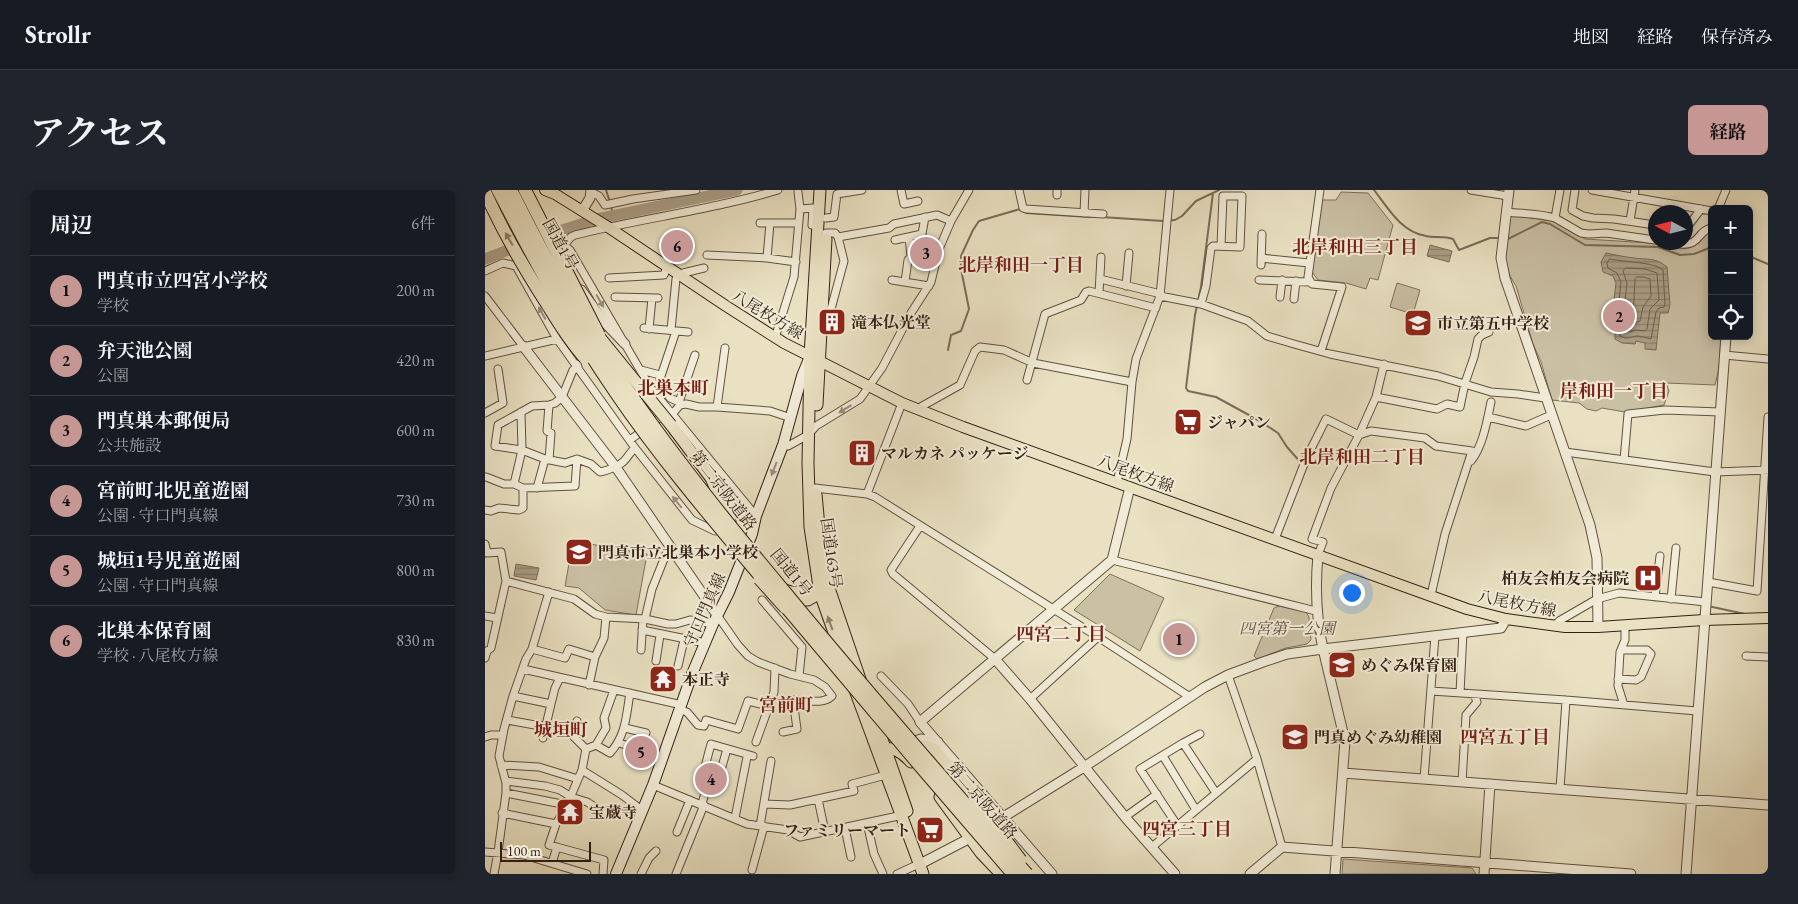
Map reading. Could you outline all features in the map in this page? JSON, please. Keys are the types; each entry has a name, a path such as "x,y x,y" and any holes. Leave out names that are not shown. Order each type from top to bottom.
{"highway":[{"name":"国道1号","path":"497,190 550,293 585,351 632,418 722,534 924,774 1012,874"},
{"name":"第二京阪道路","path":"497,190 571,324 613,390 645,435 724,533 1012,874"},
{"name":"国道1号","path":"512,190 580,312 617,371 656,427 735,529 879,701 1030,874"},
{"name":"第二京阪道路","path":"512,190 538,243 580,318 640,407 739,537 884,709 1030,874"},
{"path":"525,190 599,335 640,407"},
{"name":"国道163号","path":"820,190 824,226 821,314 815,358 805,383 812,430 807,463 810,527 825,592 922,866 929,874"},
{"name":"国道163号","path":"825,592 815,488 812,430 815,358 813,301 828,190"},
{"path":"485,192 497,220 574,346 613,390"},
{"path":"580,312 711,478 743,556"},
{"path":"632,418 636,430 715,530 779,589 791,592 825,592"},
{"path":"881,749 902,745 927,746 935,750 974,797 1030,874"},
{"path":"881,749 894,749 905,755 970,838 1001,874"},
{"name":"国道163号","path":"881,749 886,775 904,814"}],"main road":[{"name":"八尾枚方線","path":"545,190 608,226 775,338 902,403 1467,609 1506,619 1555,626 1598,627 1768,618"},
{"name":"守口門真線","path":"617,874 653,785 692,674 715,619 729,592 752,534 756,516 805,383"}],"street":[{"path":"583,212 590,198 591,191 599,196 605,205 673,192 696,190"},
{"path":"485,271 503,263 517,266 561,249 575,235 608,226 699,210 778,190"},
{"path":"824,226 834,216 837,194 862,190"},
{"path":"901,190 904,204 918,202"},
{"path":"783,445 787,446 860,399 883,368 911,313 929,286 939,249 951,221 969,190"},
{"path":"1019,190 1023,208 1026,209 1103,214"},
{"path":"1084,213 1085,190"},
{"path":"1117,482 1127,439 1136,359 1160,295 1170,190"},
{"path":"1310,282 1307,277 1320,190"},
{"path":"1471,190 1509,193 1501,258 1505,278 1590,525 1597,558 1598,627"},
{"path":"1555,218 1561,190"},
{"path":"1575,190 1573,212 1593,218 1648,224"},
{"path":"1592,190 1634,194 1708,210"},
{"path":"1720,205 1726,190"},
{"path":"775,338 794,277 800,209 798,192"},
{"path":"1630,221 1634,194"},
{"path":"1201,304 1206,286 1211,248 1213,246 1240,247 1242,196 1223,196 1221,246"},
{"path":"800,209 813,208 812,224 824,226 835,233 844,261 831,308 826,314 821,314"},
{"path":"1693,220 1701,209"},
{"path":"1507,212 1521,214 1540,213 1555,218 1581,233 1606,233 1648,239"},
{"path":"838,238 889,228 894,224 937,215 951,221"},
{"path":"895,240 922,234 925,217"},
{"path":"760,223 799,224"},
{"path":"767,258 770,223"},
{"path":"1693,242 1704,230 1708,229"},
{"path":"1262,234 1261,261 1309,263"},
{"path":"905,282 908,260 911,257 909,237"},
{"path":"565,246 570,250 650,387 756,516"},
{"path":"1127,286 1129,253"},
{"path":"707,255 767,258 795,262"},
{"path":"1099,293 1101,257"},
{"path":"517,266 557,339 635,448 693,520 715,530"},
{"path":"609,278 664,275 667,267"},
{"path":"704,268 679,274 676,280 673,331 660,375 660,382 670,398 680,404 699,407 770,411 791,418"},
{"path":"892,280 929,286"},
{"path":"1100,280 1201,304 1248,321 1267,336 1321,351 1438,376 1491,392 1545,398"},
{"path":"1259,280 1310,282 1312,284 1342,287 1321,351"},
{"path":"1280,297 1282,280"},
{"path":"1294,299 1296,281"},
{"path":"577,284 604,322 625,344"},
{"path":"1027,380 1045,314 1081,300 1086,292 1089,291 1156,308"},
{"path":"550,293 554,318 575,356 578,367"},
{"path":"485,296 615,466 673,549 715,619 748,656 758,662 814,680 825,687 832,696 828,700 823,701 793,700 797,729 783,732"},
{"path":"615,297 655,298 647,328 688,332"},
{"path":"1376,397 1437,409 1447,404 1460,407 1478,339 1489,332"},
{"path":"485,356 557,339"},
{"path":"1686,874 1726,340"},
{"path":"917,409 960,385 975,351 980,347 1005,350 1033,363 1132,382"},
{"path":"717,407 725,348"},
{"path":"1724,354 1768,359"},
{"path":"630,440 665,413 674,412 680,404 695,355"},
{"path":"1335,874 1345,741 1316,611 1315,587 1318,555 1323,542 1312,539 1331,488 1359,435 1376,397 1384,364"},
{"path":"578,367 573,370 562,397 555,403 549,406 532,406 498,424 495,446 522,450 565,464 577,459 591,464 600,472 605,472 623,462 635,448"},
{"path":"485,413 503,403 498,369"},
{"path":"641,370 660,375"},
{"path":"1467,465 1475,456 1491,402"},
{"path":"867,494 902,403"},
{"path":"537,488 547,459 551,433 547,431 549,406"},
{"path":"1624,460 1628,414 1665,410 1720,412"},
{"path":"514,484 522,450 521,412"},
{"path":"1488,417 1526,426 1551,415"},
{"path":"1708,582 1757,590 1764,516 1768,417"},
{"path":"1275,539 1305,459 1326,419 1359,435 1371,431 1425,438 1436,446 1472,451 1445,534 1431,595"},
{"path":"1565,452 1715,472 1766,470"},
{"path":"486,477 504,484 514,484 523,488 575,486 577,459"},
{"path":"920,722 1112,560 1130,487"},
{"path":"485,510 491,511 499,508 519,510 523,508 523,488"},
{"path":"815,488 867,494 1098,637 1190,697"},
{"path":"920,526 891,570 893,574 995,659 1030,699 1125,817 1175,874"},
{"path":"485,544 487,553 501,552 506,581 497,618 489,636 491,648 487,651 485,658"},
{"path":"1671,599 1676,548"},
{"path":"641,650 642,630 652,589 666,554 673,549"},
{"path":"1655,597 1660,556"},
{"path":"1112,560 1316,611"},
{"path":"506,581 574,599 595,614 606,617 644,619 668,624 689,620 715,619"},
{"path":"494,874 505,793 505,781 499,756 503,735 513,696 532,649 549,592"},
{"path":"1555,626 1559,621 1597,599 1619,594 1706,602"},
{"path":"762,600 802,647 799,676"},
{"path":"485,616 497,618"},
{"path":"589,685 595,657 604,638 606,617"},
{"path":"897,874 922,866 970,838 1084,768 1190,697 1228,675 1287,654 1501,628 1506,619"},
{"path":"1753,619 1768,625"},
{"path":"1624,705 1618,686 1618,679 1621,650 1625,640 1625,625"},
{"path":"642,630 706,643"},
{"path":"1460,693 1463,632"},
{"path":"656,661 660,635"},
{"path":"1424,779 1435,636"},
{"path":"1030,699 1098,637"},
{"path":"679,666 684,640"},
{"path":"532,649 565,658 569,649 595,657"},
{"path":"1618,679 1637,680 1641,677 1651,654 1647,650 1621,650"},
{"path":"1746,656 1768,657"},
{"path":"756,742 774,692 775,668"},
{"path":"523,669 630,693 681,707 699,726 704,726 706,720 738,729 748,700 769,706"},
{"path":"1228,675 1257,759 1282,847"},
{"path":"881,676 908,704 920,722 1052,874"},
{"path":"543,738 555,688 560,678"},
{"path":"603,874 604,860 549,845 556,824 571,797 582,770 586,750 596,744 605,728 604,718 614,690"},
{"path":"1431,691 1697,711"},
{"path":"596,744 610,753 619,743 625,728 630,693"},
{"path":"1462,782 1467,715 1477,702 1474,694"},
{"path":"513,696 551,704"},
{"path":"1560,790 1566,700"},
{"path":"507,720 546,727"},
{"path":"577,721 571,734 586,750"},
{"path":"625,728 647,733"},
{"path":"1177,825 1141,769 1200,734"},
{"path":"485,737 503,735"},
{"path":"902,745 921,739 938,742"},
{"path":"619,743 636,748"},
{"path":"1183,743 1216,793"},
{"path":"677,874 703,804 707,785 702,778 711,744 750,757 735,818"},
{"path":"707,785 717,784 727,748"},
{"path":"1163,756 1196,810"},
{"path":"1152,847 1257,759"},
{"path":"752,870 762,826 771,761"},
{"path":"501,765 539,767 578,780"},
{"path":"582,770 643,810"},
{"path":"1343,773 1768,805"},
{"path":"764,804 790,805 854,791 852,784 886,775"},
{"path":"505,781 545,786 560,790 571,797 587,802 606,814"},
{"path":"1484,874 1490,784"},
{"path":"653,785 703,804 747,824 788,830 800,837 904,814"},
{"path":"505,793 567,805"},
{"path":"1125,817 1157,794"},
{"path":"818,799 825,832"},
{"path":"677,832 690,800"},
{"path":"503,813 556,824"},
{"path":"867,823 873,854 883,874"},
{"path":"845,828 851,857"},
{"path":"552,863 557,847"},
{"path":"1250,874 1282,847 1631,874"},
{"path":"641,874 649,858 656,851"},
{"path":"485,852 524,855 587,874"}],"green space":[{"path":"1341,192 1368,193 1393,225 1378,280 1370,278 1366,289 1346,283 1318,280 1312,272 1322,200 1336,200"},
{"path":"1510,215 1553,221 1585,239 1648,243 1648,250 1693,250 1693,245 1699,243 1708,234 1708,340 1721,340 1719,368 1715,385 1666,383 1669,391 1664,405 1625,412 1602,408 1596,411 1587,409 1579,403 1552,400 1516,286 1510,276 1505,258"},
{"path":"1397,283 1420,290 1413,314 1390,307"},
{"path":"573,541 647,554 636,615 605,610 579,588 565,586"},
{"path":"1110,574 1164,598 1140,651 1074,610"},
{"name":"四宮第一公園","path":"1279,606 1306,612 1309,617 1311,640 1307,644 1286,648 1257,659 1254,656 1274,608"},
{"path":"1343,859 1472,868 1476,874 1342,874"}],"water":[{"path":"1430,245 1452,251 1449,262 1427,256"},
{"path":"1606,253 1655,260 1667,267 1670,305 1668,313 1660,313 1656,350 1645,349 1645,343 1636,341 1635,344 1622,343 1615,339 1614,300 1616,283 1613,276 1603,272 1601,262"},
{"path":"516,564 539,568 536,580 514,576"}],"waterway":[{"path":"606,190 610,202"},
{"path":"540,237 597,219 737,190"},
{"path":"1101,217 1175,220 1182,216 1196,201 1219,190"},
{"path":"1374,190 1396,218 1409,230 1417,234 1453,239 1459,250 1490,238 1498,238"},
{"path":"1213,193 1186,388 1188,391 1216,397 1278,433 1302,464"},
{"path":"611,206 613,215"},
{"path":"948,350 951,335 961,331 969,309 961,269 961,256 973,230 979,221 1020,209"},
{"path":"1024,211 1026,213 1091,217"},
{"path":"1508,239 1542,222 1550,224 1585,245 1658,247 1680,255 1694,254 1708,249"},
{"path":"485,259 521,245"},
{"path":"1753,258 1768,264"},
{"path":"1708,606 1745,614"}],"place":[{"name":"北巣本保育園","path":"677,246"},
{"name":"門真巣本郵便局","path":"926,253"},
{"name":"弁天池公園","path":"1619,316"},
{"name":"滝本仏光堂","path":"832,322"},
{"name":"市立第五中学校","path":"1418,323"},
{"name":"ジャパン","path":"1188,422"},
{"name":"マルカネ パッケージ","path":"862,453"},
{"name":"門真市立北巣本小学校","path":"579,552"},
{"name":"柏友会柏友会病院","path":"1648,578"},
{"name":"門真市立四宮小学校","path":"1179,639"},
{"name":"めぐみ保育園","path":"1342,665"},
{"name":"本正寺","path":"663,679"},
{"name":"門真めぐみ幼稚園","path":"1295,737"},
{"name":"城垣1号児童遊園","path":"641,752"},
{"name":"宮前町北児童遊園","path":"711,779"},
{"name":"宝蔵寺","path":"570,812"},
{"name":"ファミリーマート","path":"930,830"}],"district":[{"name":"北岸和田三丁目","path":"1355,247"},
{"name":"北岸和田一丁目","path":"1021,265"},
{"name":"北巣本町","path":"673,388"},
{"name":"岸和田一丁目","path":"1614,391"},
{"name":"北岸和田二丁目","path":"1362,457"},
{"name":"四宮二丁目","path":"1061,634"},
{"name":"宮前町","path":"786,705"},
{"name":"城垣町","path":"561,730"},
{"name":"四宮五丁目","path":"1505,737"},
{"name":"四宮三丁目","path":"1187,829"}]}
